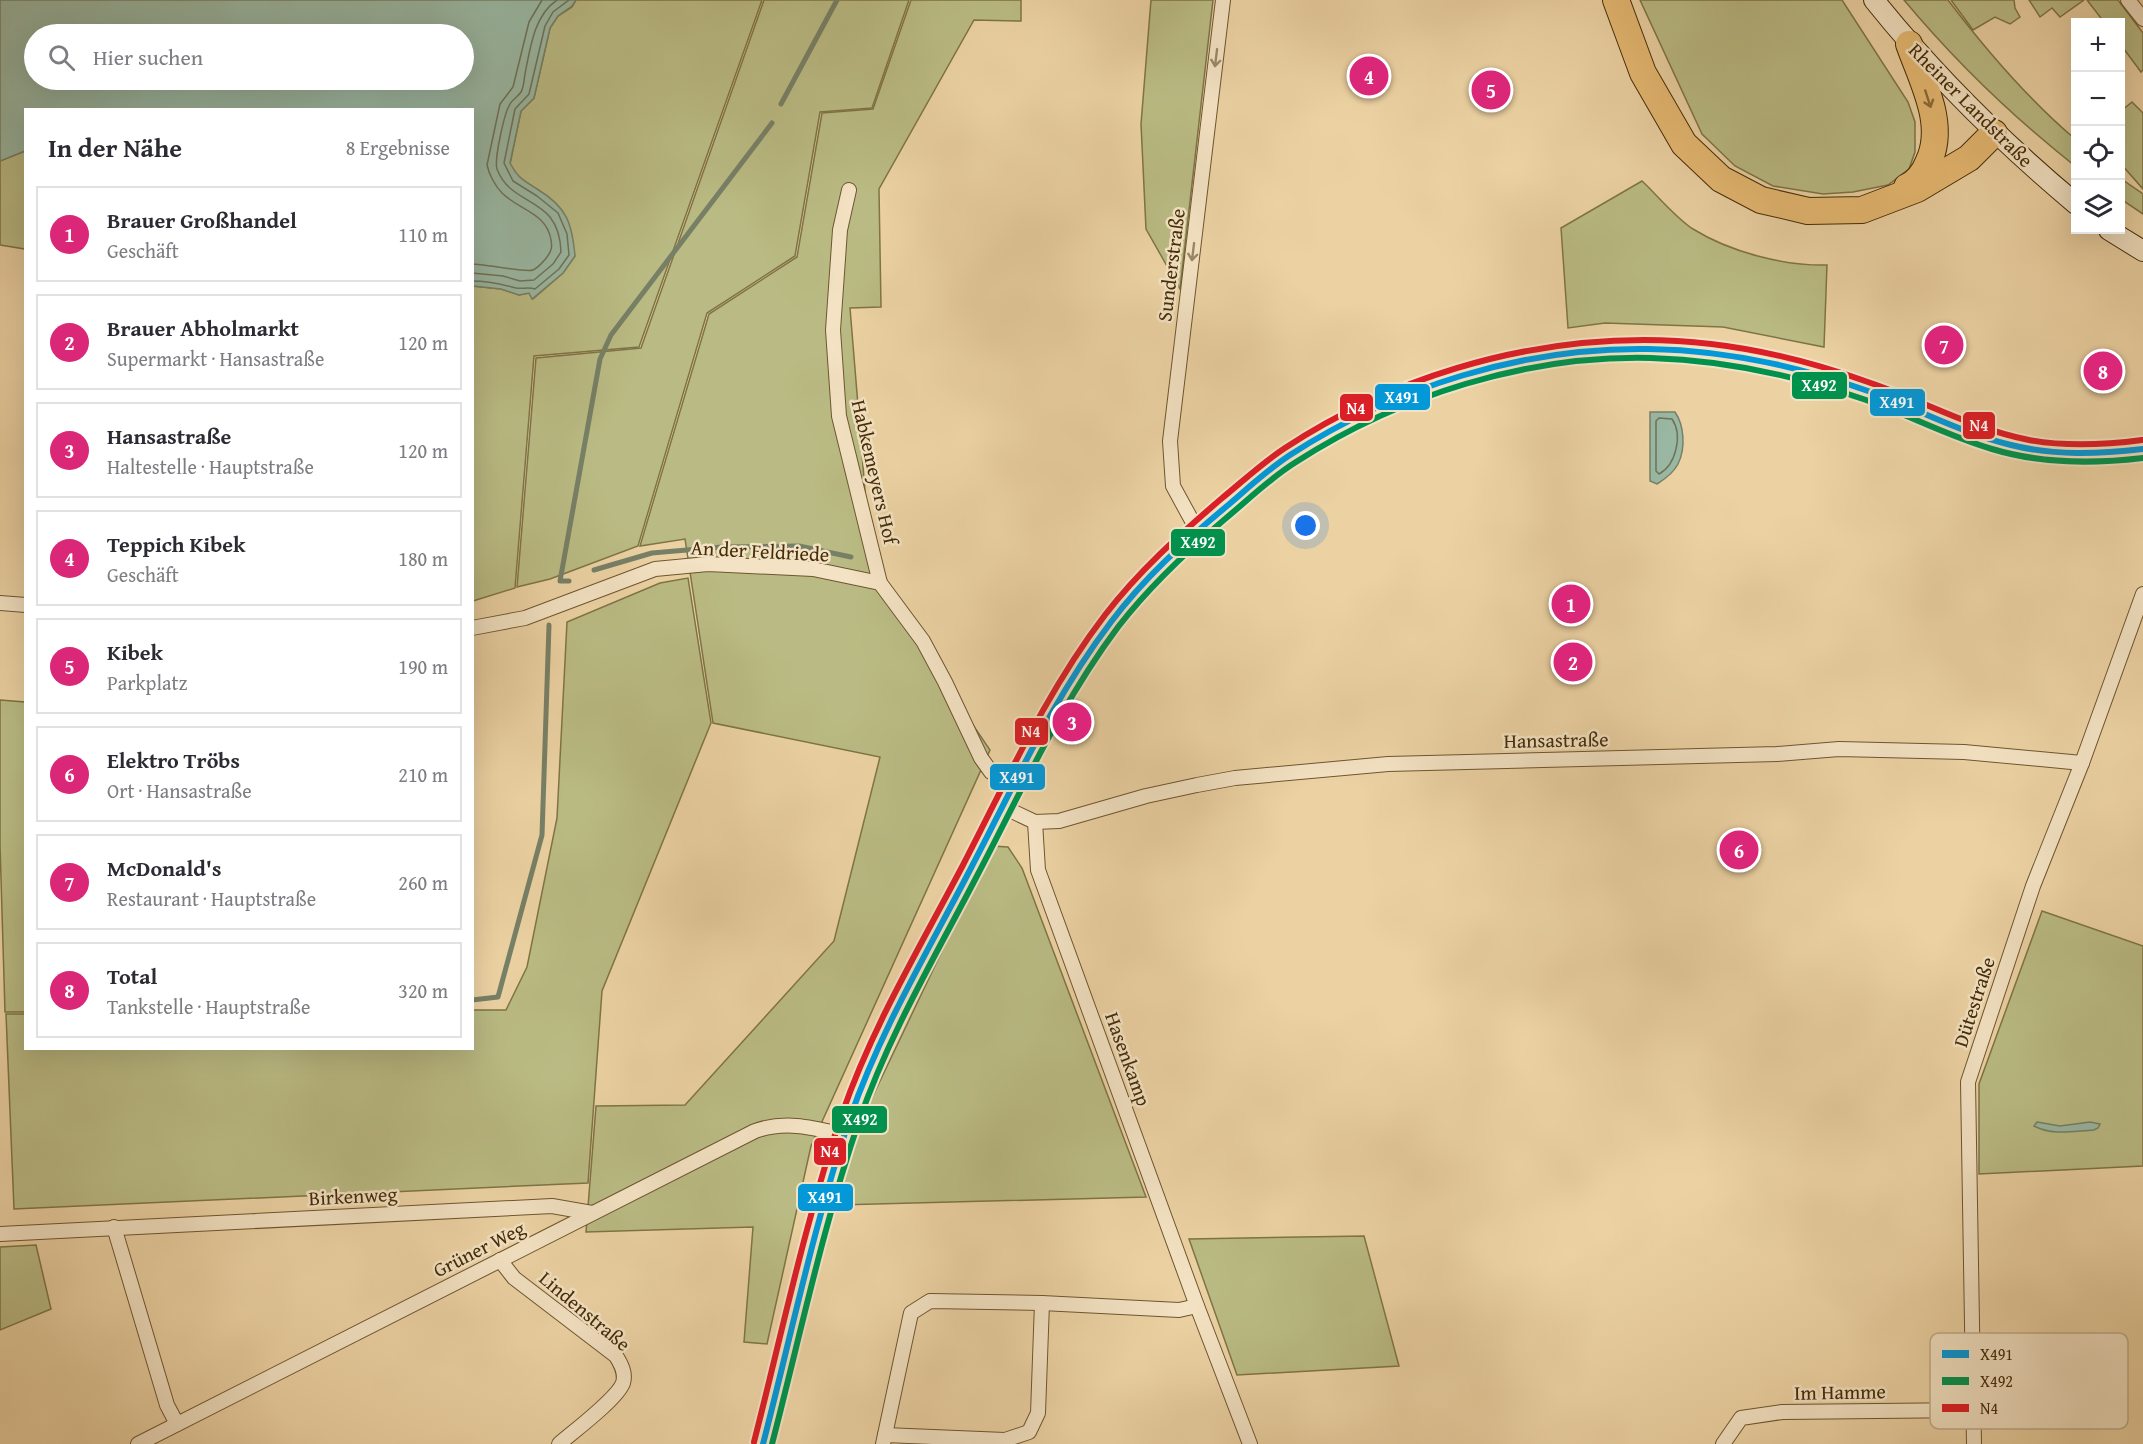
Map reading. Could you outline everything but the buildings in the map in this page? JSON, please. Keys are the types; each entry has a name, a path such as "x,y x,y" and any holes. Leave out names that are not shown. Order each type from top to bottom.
{"highway":[{"path":"1616,0 1643,73 1684,144 1721,179 1761,200 1808,211 1862,210 1917,189 1969,159 1994,133"},
{"path":"1862,210 1913,184 1924,172 1934,151 1937,129 1909,44"}],"street":[{"name":"Sunderstraße","path":"1197,530 1173,486 1170,441 1223,0"},
{"name":"Rheiner Landstraße","path":"1874,0 1909,44 1994,133 2071,200"},
{"path":"2128,0 2143,19"},
{"name":"Habkemeyers Hof","path":"849,190 840,230 833,330 839,416 880,583"},
{"path":"2115,234 2143,251"},
{"path":"763,1444 817,1232 858,1096 892,1021 1050,715 1112,621 1153,571 1197,530 1286,458 1325,434 1373,410 1450,380 1494,367 1596,350 1649,349 1726,356 1776,364 1820,375 1869,391 1974,433 2011,445 2076,455 2143,449"},
{"name":"An der Feldriede","path":"474,628 525,618 656,569 708,564 813,569 880,583"},
{"path":"880,583 923,641 981,758 991,772 1014,785"},
{"name":"Dütestraße","path":"1971,1333 1968,1082 2033,886 2082,763 2143,594"},
{"path":"0,603 24,605"},
{"name":"Hansastraße","path":"1035,822 1059,821 1146,796 1235,778 1388,764 1777,754 1839,749 1964,752 2082,763"},
{"path":"1003,807 1035,822"},
{"name":"Hasenkamp","path":"1035,822 1038,870 1197,1306 1250,1444"},
{"name":"Grüner Weg","path":"138,1444 755,1131 770,1126 810,1126 845,1135"},
{"name":"Birkenweg","path":"0,1234 552,1206 592,1213"},
{"path":"114,1227 167,1405 177,1424"},
{"name":"Lindenstraße","path":"500,1260 514,1278 616,1356 623,1367 624,1382 616,1395 559,1444"},
{"path":"1041,1303 1038,1413 1029,1432 1005,1440 884,1439 911,1313 930,1301 1041,1303 1179,1310 1197,1306"},
{"name":"Im Hamme","path":"1723,1444 1741,1418 1782,1412 1930,1410"},
{"name":"Dütestraße","path":"1973,1429 1974,1444"}],"green space":[{"path":"576,0 762,0 639,347 534,356 515,588 474,601 474,286 501,289 519,295 529,293 533,299 563,273 575,256 540,191 518,177 510,164 521,111 534,98 550,28 558,16 572,7"},
{"path":"764,0 909,0 872,108 820,112 795,256 707,313 638,546 550,579 517,587 536,358 641,348"},
{"path":"911,0 1021,0 1021,21 974,20 879,189 881,307 850,308 872,576 990,750 811,1146 767,1344 744,1342 753,1227 586,1232 596,1106 685,1105 834,941 880,757 713,723 685,539 640,546 709,314 797,257 822,113 873,109"},
{"path":"1151,0 1213,0 1180,289 1146,229 1141,124"},
{"path":"1640,0 1842,0 1908,102 1915,122 1915,152 1909,169 1888,185 1853,192 1823,194 1773,186 1735,166 1702,134"},
{"path":"1904,0 1948,0 2008,73 2071,135 2071,163 1985,88"},
{"path":"1951,0 2014,0 2020,17 2010,24 1995,17 1973,30"},
{"path":"2029,0 2084,0 2060,17 2052,8 2040,17"},
{"path":"2087,0 2118,0 2143,33 2143,70 2141,72 2125,50 2125,18 2101,18"},
{"path":"2132,102 2143,113 2143,189 2125,169 2125,108"},
{"path":"24,152 24,249 0,245 0,161"},
{"path":"1642,181 1687,225 1708,237 1740,251 1775,260 1827,265 1824,347 1723,327 1605,323 1568,328 1561,228"},
{"path":"2125,181 2143,194 2143,214 2125,202"},
{"path":"688,578 711,723 602,991 588,1183 14,1209 6,1014 24,1014 24,1050 474,1050 474,1010 506,1010 527,967 557,818 567,622 660,583"},
{"path":"0,700 24,702 24,1012 5,1012 0,845"},
{"path":"992,846 1008,847 1022,868 1146,1197 838,1205 849,1146"},
{"path":"2042,911 2143,946 2143,1166 1979,1174 1979,1084"},
{"path":"1364,1236 1399,1366 1237,1375 1189,1239"},
{"path":"36,1245 51,1309 0,1330 0,1247"}],"water":[{"path":"0,0 576,0 572,6 558,16 550,28 534,98 521,111 510,163 521,178 555,202 561,209 570,225 574,244 575,256 563,273 532,299 529,293 519,295 501,289 474,286 474,108 24,108 24,151 0,161"},
{"path":"1650,412 1675,412 1683,437 1681,458 1678,464 1657,484 1650,481"},
{"path":"2037,1122 2060,1126 2090,1122 2100,1124 2094,1130 2056,1132 2034,1126"}],"waterway":[{"path":"781,104 837,0"},
{"path":"569,581 560,581 600,359 611,335 772,123"},
{"path":"594,570 652,553 722,547 799,546 851,557"},
{"path":"474,1000 498,997 542,835 549,625"}],"transit line":[{"name":"N4","path":"754,1442 817,1195 854,1082 882,1019 1028,737 1084,644 1131,584 1190,526 1285,448 1368,402 1457,368 1550,347 1644,340 1728,346 1811,364 1885,388 1987,429 2029,440 2057,444 2142,440"},
{"name":"X491","path":"763,1444 825,1198 862,1086 890,1023 1035,743 1090,651 1137,590 1196,533 1257,480 1290,455 1373,409 1416,391 1462,376 1554,355 1601,350 1648,349 1732,356 1814,374 1868,391 1974,434 2028,449 2077,453 2143,449"},
{"name":"X492","path":"772,1444 834,1201 871,1089 914,995 1043,748 1097,656 1142,598 1196,544 1286,468 1336,438 1378,417 1466,384 1512,372 1558,364 1604,359 1651,358 1731,365 1809,382 1893,410 1959,438 2030,458 2067,461 2143,458"}],"place":[{"name":"Teppich Kibek","path":"1369,76"},
{"name":"Kibek","path":"1491,90"},
{"name":"McDonald's","path":"1944,345"},
{"name":"Total","path":"2103,371"},
{"name":"Brauer Großhandel","path":"1571,604"},
{"name":"Brauer Abholmarkt","path":"1573,662"},
{"name":"Hansastraße","path":"1072,722"},
{"name":"Elektro Tröbs","path":"1739,850"}]}
